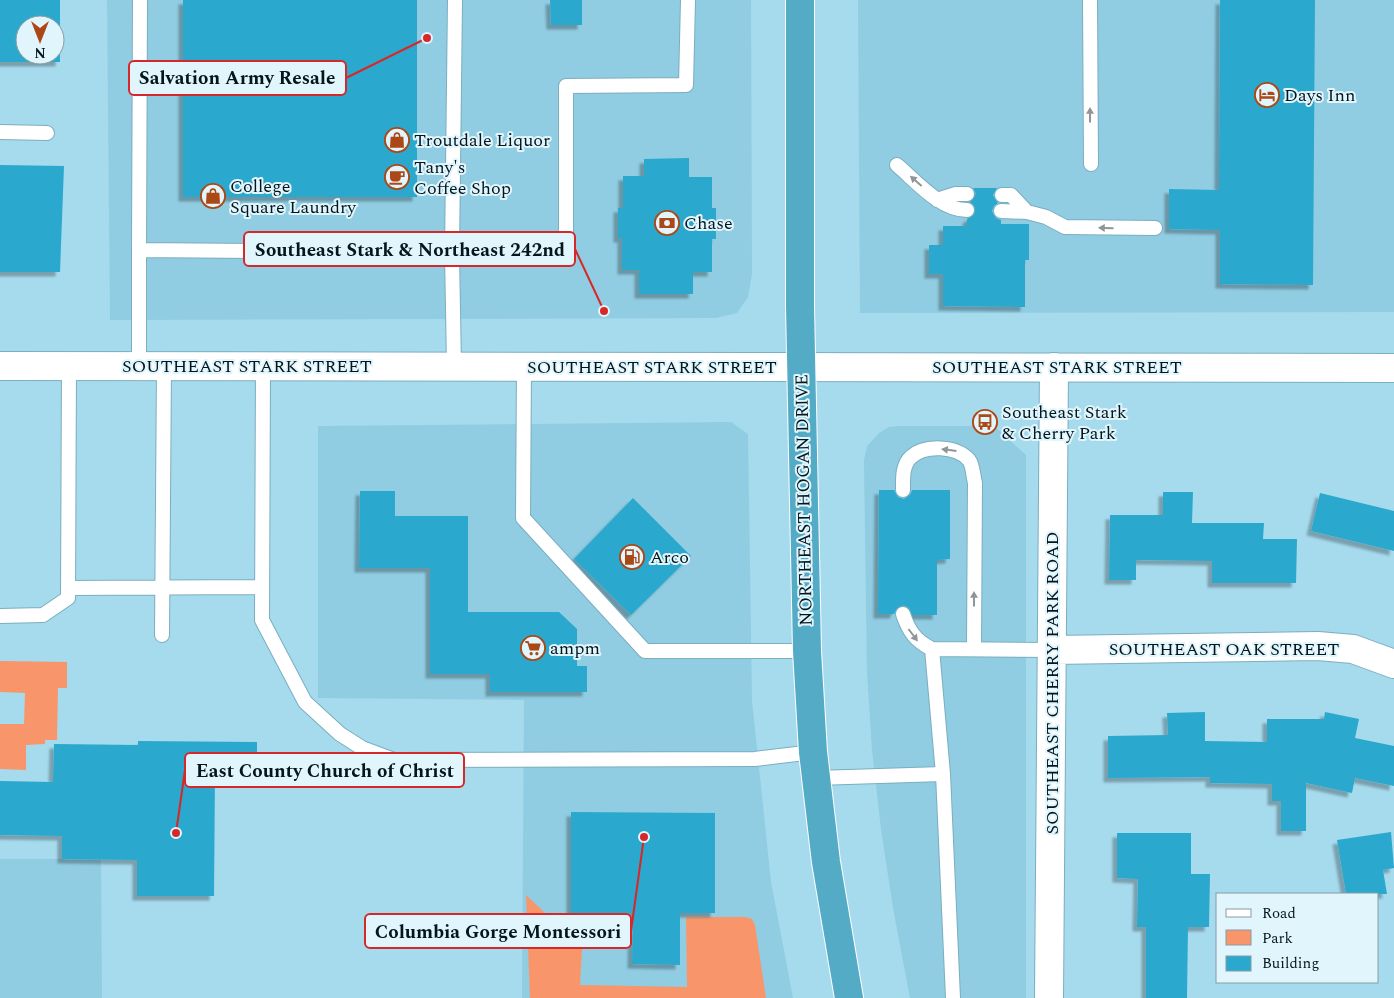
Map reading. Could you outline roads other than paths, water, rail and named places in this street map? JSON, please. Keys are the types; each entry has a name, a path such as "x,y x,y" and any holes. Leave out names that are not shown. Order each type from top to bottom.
{"highway":[{"name":"NORTHEAST HOGAN DRIVE","path":"800,0 802,367 807,651 814,765 826,862 849,998"}],"main road":[{"name":"SOUTHEAST STARK STREET","path":"0,366 1394,368"},
{"name":"SOUTHEAST CHERRY PARK ROAD","path":"1049,998 1054,367"},
{"name":"SOUTHEAST OAK STREET","path":"1052,650 1318,646 1353,649 1394,664"}],"lane":[{"path":"140,0 139,250 152,366 162,587 162,635"},
{"path":"454,366 452,253 455,0"},
{"path":"139,250 452,253 566,257 566,86 686,85 688,0"},
{"path":"1090,0 1091,164"},
{"path":"0,132 48,132"},
{"path":"897,165 938,200 957,210 967,210"},
{"path":"938,200 956,194 967,194"},
{"path":"1002,195 1011,195 1027,212"},
{"path":"1002,211 1027,212 1046,217 1065,227 1155,228"},
{"path":"0,616 43,615 68,598 69,366"},
{"path":"524,366 523,518 645,651 807,651"},
{"path":"263,367 262,620 305,702 340,734 362,748 394,760 755,759 943,774"},
{"path":"903,490 903,470 911,457 926,449 955,450 970,461 975,483 974,648"},
{"path":"68,588 262,587"},
{"path":"903,614 907,627 918,642 932,649 1052,650"},
{"path":"932,649 943,774 953,998"}],"place":[{"name":"Salvation Army Resale","path":"427,38"},
{"name":"Days Inn","path":"1267,95"},
{"name":"Troutdale Liquor","path":"397,140"},
{"name":"Tany's Coffee Shop","path":"397,177"},
{"name":"College Square Laundry","path":"213,196"},
{"name":"Chase","path":"667,223"},
{"name":"Southeast Stark & Northeast 242nd","path":"604,311"},
{"name":"Southeast Stark & Cherry Park","path":"985,422"},
{"name":"Arco","path":"632,557"},
{"name":"ampm","path":"533,648"},
{"name":"East County Church of Christ","path":"176,833"},
{"name":"Columbia Gorge Montessori","path":"644,837"}]}
